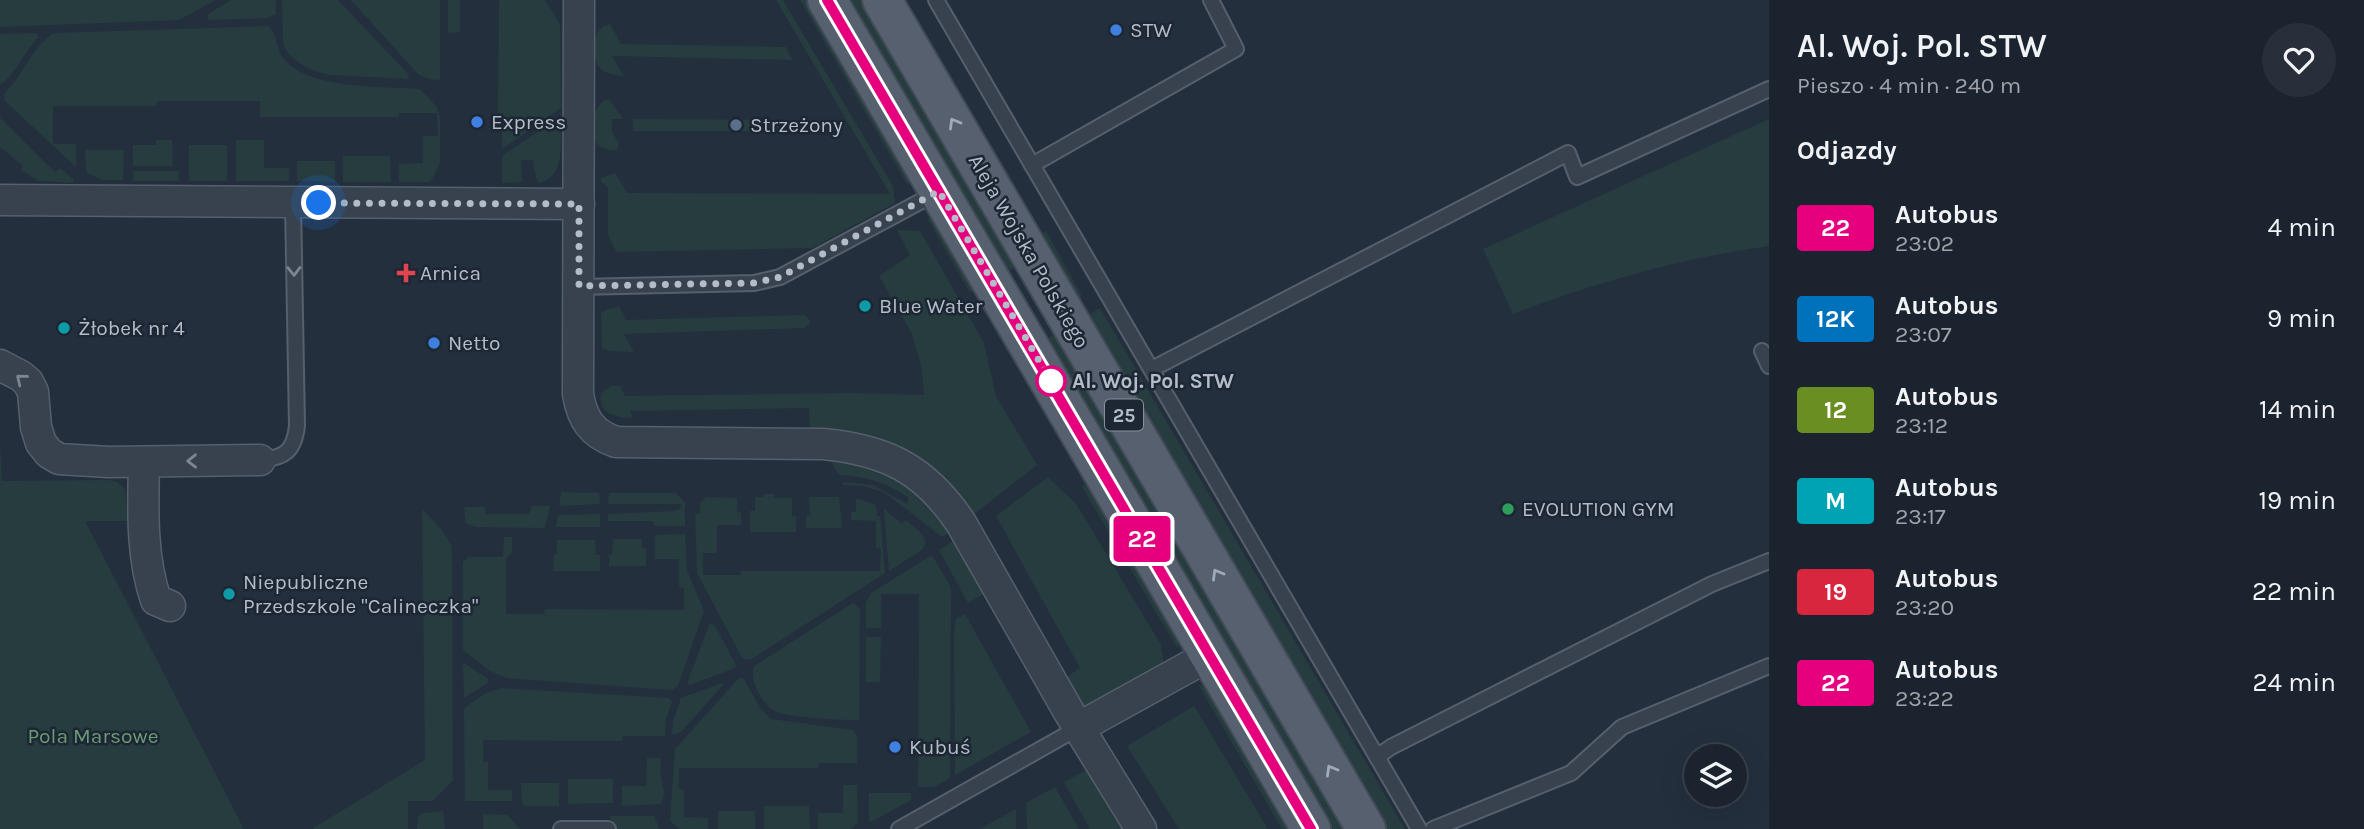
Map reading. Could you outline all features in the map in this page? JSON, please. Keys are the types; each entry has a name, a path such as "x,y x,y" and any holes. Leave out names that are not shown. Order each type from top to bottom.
{"main road":[{"name":"25","path":"827,0 1311,829"},
{"name":"Aleja Wojska Polskiego","path":"882,0 1366,829"}],"street":[{"path":"579,0 578,394 585,420 604,438 629,443 823,444 846,446 888,457 907,467 937,490 961,523 1078,728 1142,829"},
{"path":"0,200 579,204"},
{"path":"0,365 28,382 33,392 36,427 41,443 49,453 59,459 144,462 260,460"},
{"path":"144,462 144,522 149,581 156,600 170,606"},
{"path":"1078,728 1210,655"}],"lane":[{"path":"936,0 1419,829"},
{"path":"1032,165 1236,48 1211,0"},
{"path":"1152,369 1568,153 1577,177 1769,89"},
{"path":"579,286 767,281 787,273 939,191"},
{"path":"260,460 276,459 286,453 292,446 297,426 293,203"},
{"path":"1762,351 1769,366"},
{"path":"1377,757 1391,747 1712,584 1769,561"},
{"path":"1433,829 1571,773 1622,727 1769,666"},
{"path":"899,829 1078,728"},
{"path":"561,829 608,829"}],"green space":[{"path":"0,0 216,0 179,20 0,27"},
{"path":"231,0 276,0 276,14 268,18 208,20 208,14"},
{"path":"282,0 338,0 408,74 409,79 330,75 302,65 290,55 283,43"},
{"path":"351,0 440,0 440,80 419,75"},
{"path":"448,0 460,0 460,32 448,33"},
{"path":"499,0 545,0 560,24 561,108 502,149 502,130 495,130 495,113 498,113"},
{"path":"776,0 783,0 893,186 895,203 812,248 616,252 608,235 608,187 601,182 601,178 615,173 627,193 890,194"},
{"path":"800,0 811,0 911,177 908,186"},
{"path":"844,0 865,0 1019,265 1004,274"},
{"path":"610,24 621,44 786,47 792,60 612,56 624,76 614,75 601,69 594,53 594,37 602,27"},
{"path":"268,26 284,59 311,76 348,84 420,89 437,107 440,118 440,163 432,180 399,182 399,164 423,163 423,136 438,136 437,113 399,113 399,117 260,117 260,101 157,101 156,106 53,106 53,144 76,144 76,167 5,101 4,94 45,39 53,33"},
{"path":"36,33 39,37 0,85 0,34"},
{"path":"605,100 610,100 623,119 612,119 612,132 619,144 617,150 602,147 593,136 594,115"},
{"path":"561,116 560,156 554,173 539,183 533,160 521,160 522,182 502,183 502,156"},
{"path":"0,118 55,172 60,168 74,180 73,183 38,181 21,170 23,166 0,147"},
{"path":"633,119 826,120 832,126 825,131 633,131"},
{"path":"1769,119 1769,246 1704,257 1639,273 1513,314 1483,249"},
{"path":"156,140 172,140 173,166 133,166 133,145 156,145"},
{"path":"236,140 264,140 264,168 289,168 289,181 236,181"},
{"path":"189,145 227,145 227,181 189,181"},
{"path":"85,150 124,150 123,180 102,180 86,172"},
{"path":"343,156 390,156 391,182 343,182"},
{"path":"297,161 335,161 335,182 297,181"},
{"path":"133,171 179,171 179,181 133,181"},
{"path":"927,218 933,218 979,290 975,293 969,291"},
{"path":"897,230 920,231 984,343 996,396 1037,465 973,515 956,491 922,460 884,443 810,430 809,408 630,411 633,418 609,413 602,405 602,392 611,386 620,386 625,396 853,393 924,395 922,370 912,334 879,276 910,255"},
{"path":"1046,231 1081,294 1081,299 1074,303 1043,233"},
{"path":"619,307 626,320 804,315 810,324 804,328 624,334 634,352 610,351 602,348 601,313"},
{"path":"1100,308 1405,829 1382,829 1083,318"},
{"path":"1058,332 1348,829 1328,829 1043,341"},
{"name":"Pola Marsowe","path":"0,442 2,481 109,480 117,482 125,489 128,521 85,521 244,829 0,829"},
{"path":"828,456 850,458 902,478 952,531 942,537 885,493 864,486 843,485 843,482 873,485 907,504 909,498 876,481 839,475"},
{"path":"1048,477 1077,505 1161,645 1164,666 1082,716 1064,679 1080,668 996,516"},
{"path":"1086,483 1107,509 1180,641 1177,648 1082,487"},
{"path":"561,492 599,493 600,504 559,506"},
{"path":"609,493 676,493 685,503 685,526 654,526 653,521 608,521 608,514 674,511 680,509 681,504 608,504"},
{"path":"764,494 774,494 774,498 792,498 792,516 796,517 796,532 750,532 750,511 755,511 755,497 763,497"},
{"path":"706,497 737,498 741,525 717,525 717,553 703,553 703,575 741,575 741,571 880,571 881,549 876,548 876,521 851,520 851,512 856,512 856,498 876,505 877,516 880,516 885,573 750,660 742,658 697,573 695,514 700,514 700,503"},
{"path":"809,497 839,497 842,528 806,528 806,516 810,515"},
{"path":"532,506 550,506 545,528 475,527 466,523 464,507 485,507 485,514 529,514"},
{"path":"422,509 441,529 452,546 453,780 433,801 408,801 408,829 312,829 425,760"},
{"path":"884,509 902,524 906,520 921,533 926,542 923,549 889,571"},
{"path":"600,514 600,527 556,527 558,515"},
{"path":"685,534 687,570 704,611 678,686 672,690 506,678 490,671 463,650 463,562 468,557 503,557 504,537 512,537 512,552 506,559 506,614 544,614 545,609 684,610 684,588 679,587 679,559 655,559 655,535"},
{"path":"613,539 642,539 642,548 646,549 646,566 609,566"},
{"path":"956,539 987,592 968,603 939,550"},
{"path":"557,540 595,540 596,555 600,555 600,571 553,571"},
{"path":"932,555 951,587 950,778 934,787 918,787 919,594 881,594 881,628 866,628 866,603 871,593"},
{"path":"853,603 860,609 859,720 805,717 783,714 772,709 755,685 754,666"},
{"path":"965,614 1031,732 955,775 954,632 956,619"},
{"path":"710,623 715,626 736,665 735,668 690,685 687,683"},
{"path":"866,637 881,637 880,682 866,682"},
{"path":"463,662 488,679 488,683 464,698"},
{"path":"739,678 744,679 760,708 771,719 853,730 857,736 857,763 819,763 818,768 679,768 679,789 684,790 684,817 708,818 708,829 680,829 670,821 675,749"},
{"path":"722,683 681,732 672,735 673,721 681,698"},
{"path":"1198,684 1206,687 1293,829 1282,829"},
{"path":"500,688 669,698 672,702 666,719 665,736 623,736 622,741 483,740 483,762 488,762 488,790 512,790 512,801 465,801 464,708 484,694"},
{"path":"1194,706 1268,829 1179,829 1127,746"},
{"path":"647,758 661,758 664,793 660,804 622,806 622,786 646,786"},
{"path":"1090,768 1129,829 1090,829 1064,782"},
{"path":"568,779 613,779 613,803 568,804"},
{"path":"521,783 559,783 559,806 525,806 522,803"},
{"path":"843,785 857,785 858,822 851,829 818,829 818,813 843,813"},
{"path":"1055,787 1079,829 1027,829 1026,803"},
{"path":"869,793 911,793 911,800 871,822"},
{"path":"764,806 809,806 810,829 764,829"},
{"path":"1016,809 1016,829 980,829"},
{"path":"443,811 445,829 417,829 418,817 422,813"},
{"path":"718,811 755,811 755,829 718,829"},
{"path":"483,814 507,815 520,829 483,829"},
{"path":"609,816 654,816 660,829 617,829"}],"bus line":[{"name":"22","path":"827,0 1311,829"}],"place":[{"name":"STW","path":"1116,30"},
{"name":"Express","path":"477,122"},
{"name":"Strzeżony","path":"736,125"},
{"name":"Arnica","path":"406,273"},
{"name":"Blue Water","path":"865,306"},
{"name":"Żłobek nr 4","path":"64,328"},
{"name":"Netto","path":"434,343"},
{"name":"Al. Woj. Pol. STW","path":"1051,381"},
{"name":"EVOLUTION GYM","path":"1508,509"},
{"name":"Niepubliczne Przedszkole \"Calineczka\"","path":"229,594"},
{"name":"Kubuś","path":"895,747"}],"route":[{"path":"319,203 579,204 579,286 654,285 754,283 780,277 939,191 1051,381"}]}
